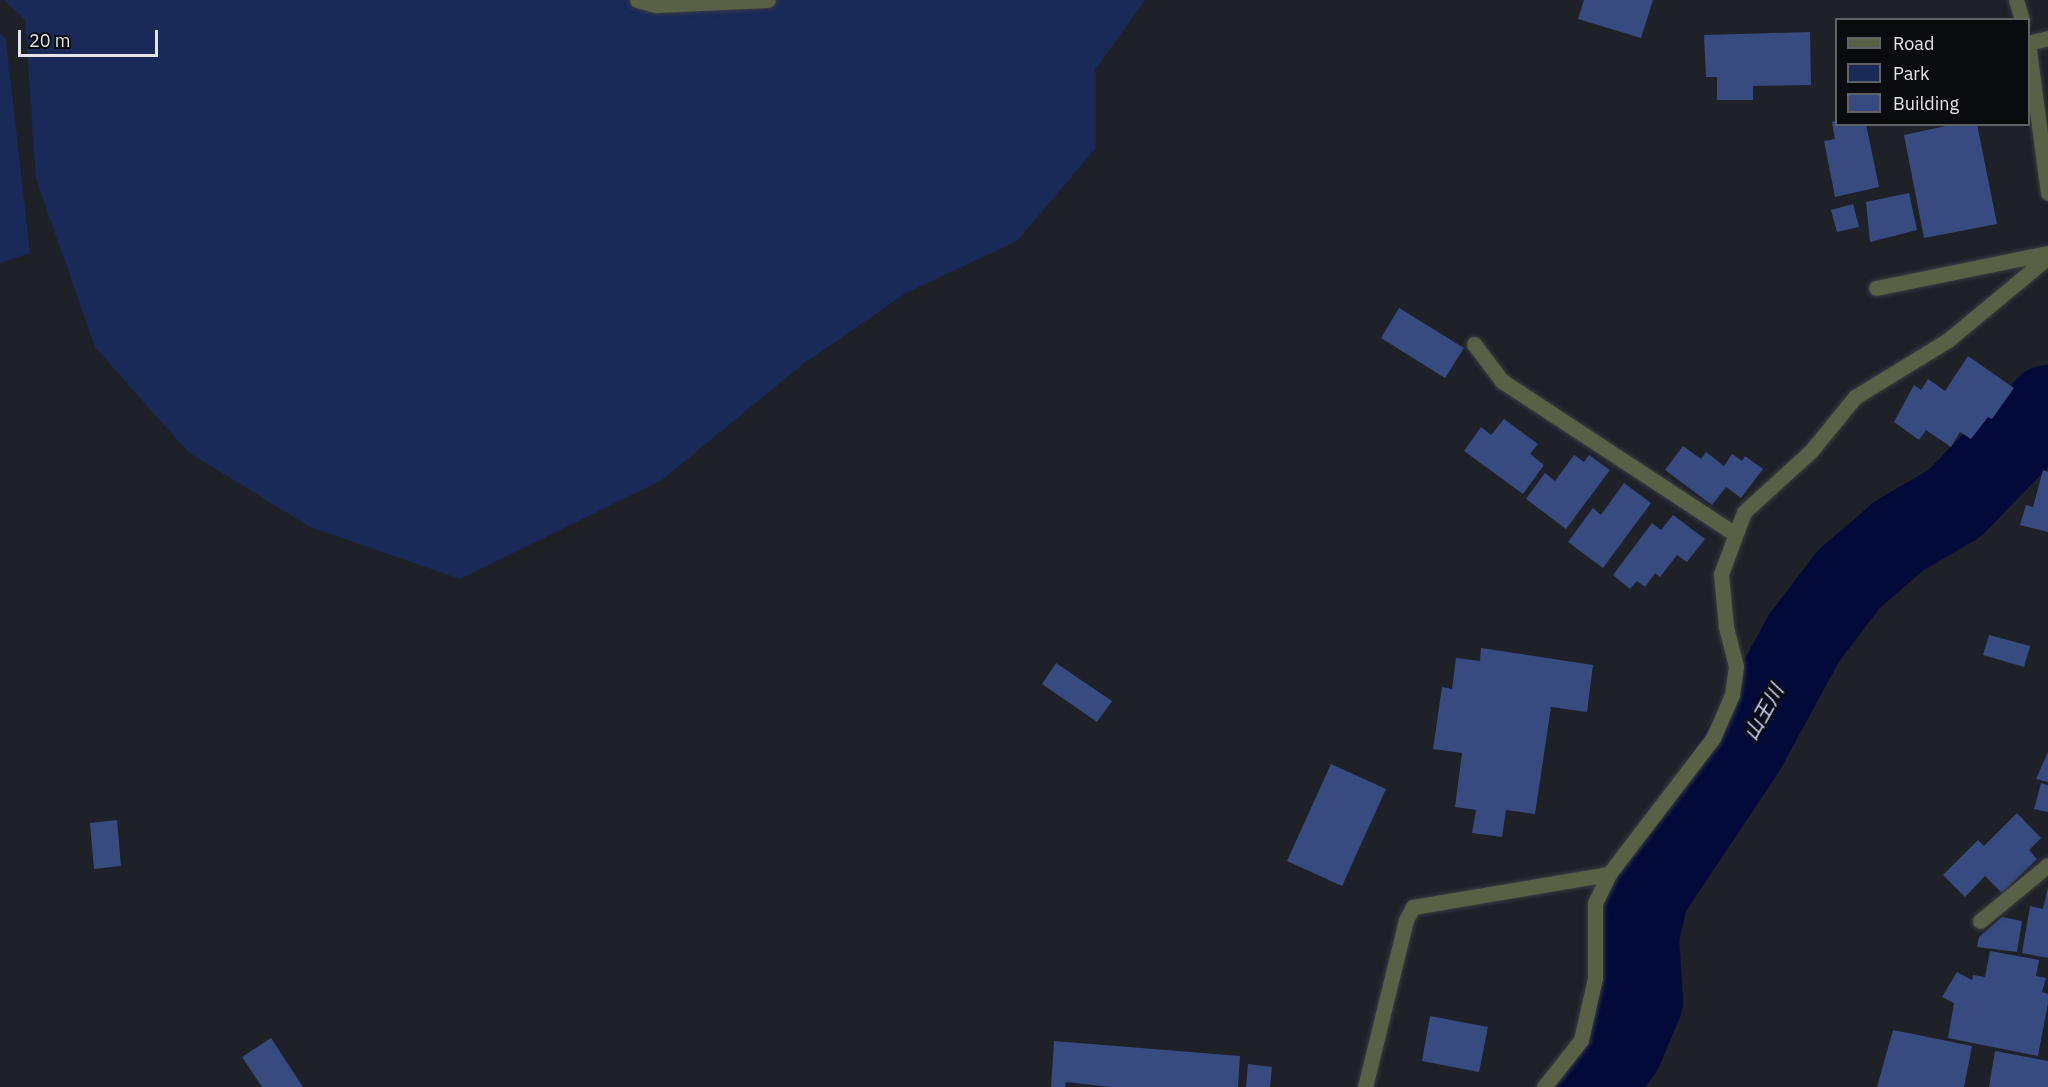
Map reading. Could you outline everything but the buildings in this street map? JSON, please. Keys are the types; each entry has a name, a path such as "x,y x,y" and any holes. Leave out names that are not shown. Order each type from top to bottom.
{"street":[{"path":"638,0 656,5 768,0"},
{"path":"2016,0 2021,18"},
{"path":"2030,42 2048,38"},
{"path":"2030,58 2048,193"},
{"path":"1876,288 2048,253"},
{"path":"1544,1087 1581,1040 1595,978 1595,903 1609,874 1713,738 1732,695 1736,666 1726,627 1721,574 1744,512 1811,451 1855,397 1948,340 2048,257"},
{"path":"1474,345 1502,381 1735,534"},
{"path":"1980,921 2048,864"},
{"path":"1365,1087 1406,920 1413,907 1609,874"}],"green space":[{"path":"4,0 1145,0 1095,70 1095,149 1017,241 906,293 803,364 662,480 460,579 310,527 188,452 95,347 36,179 25,20"},
{"path":"0,33 6,39 30,253 0,263"}],"waterway":[{"name":"山王川","path":"1593,1087 1621,1049 1641,1001 1637,936 1647,894 1743,750 1804,638 1849,579 1899,536 1955,503 2048,407"}]}
